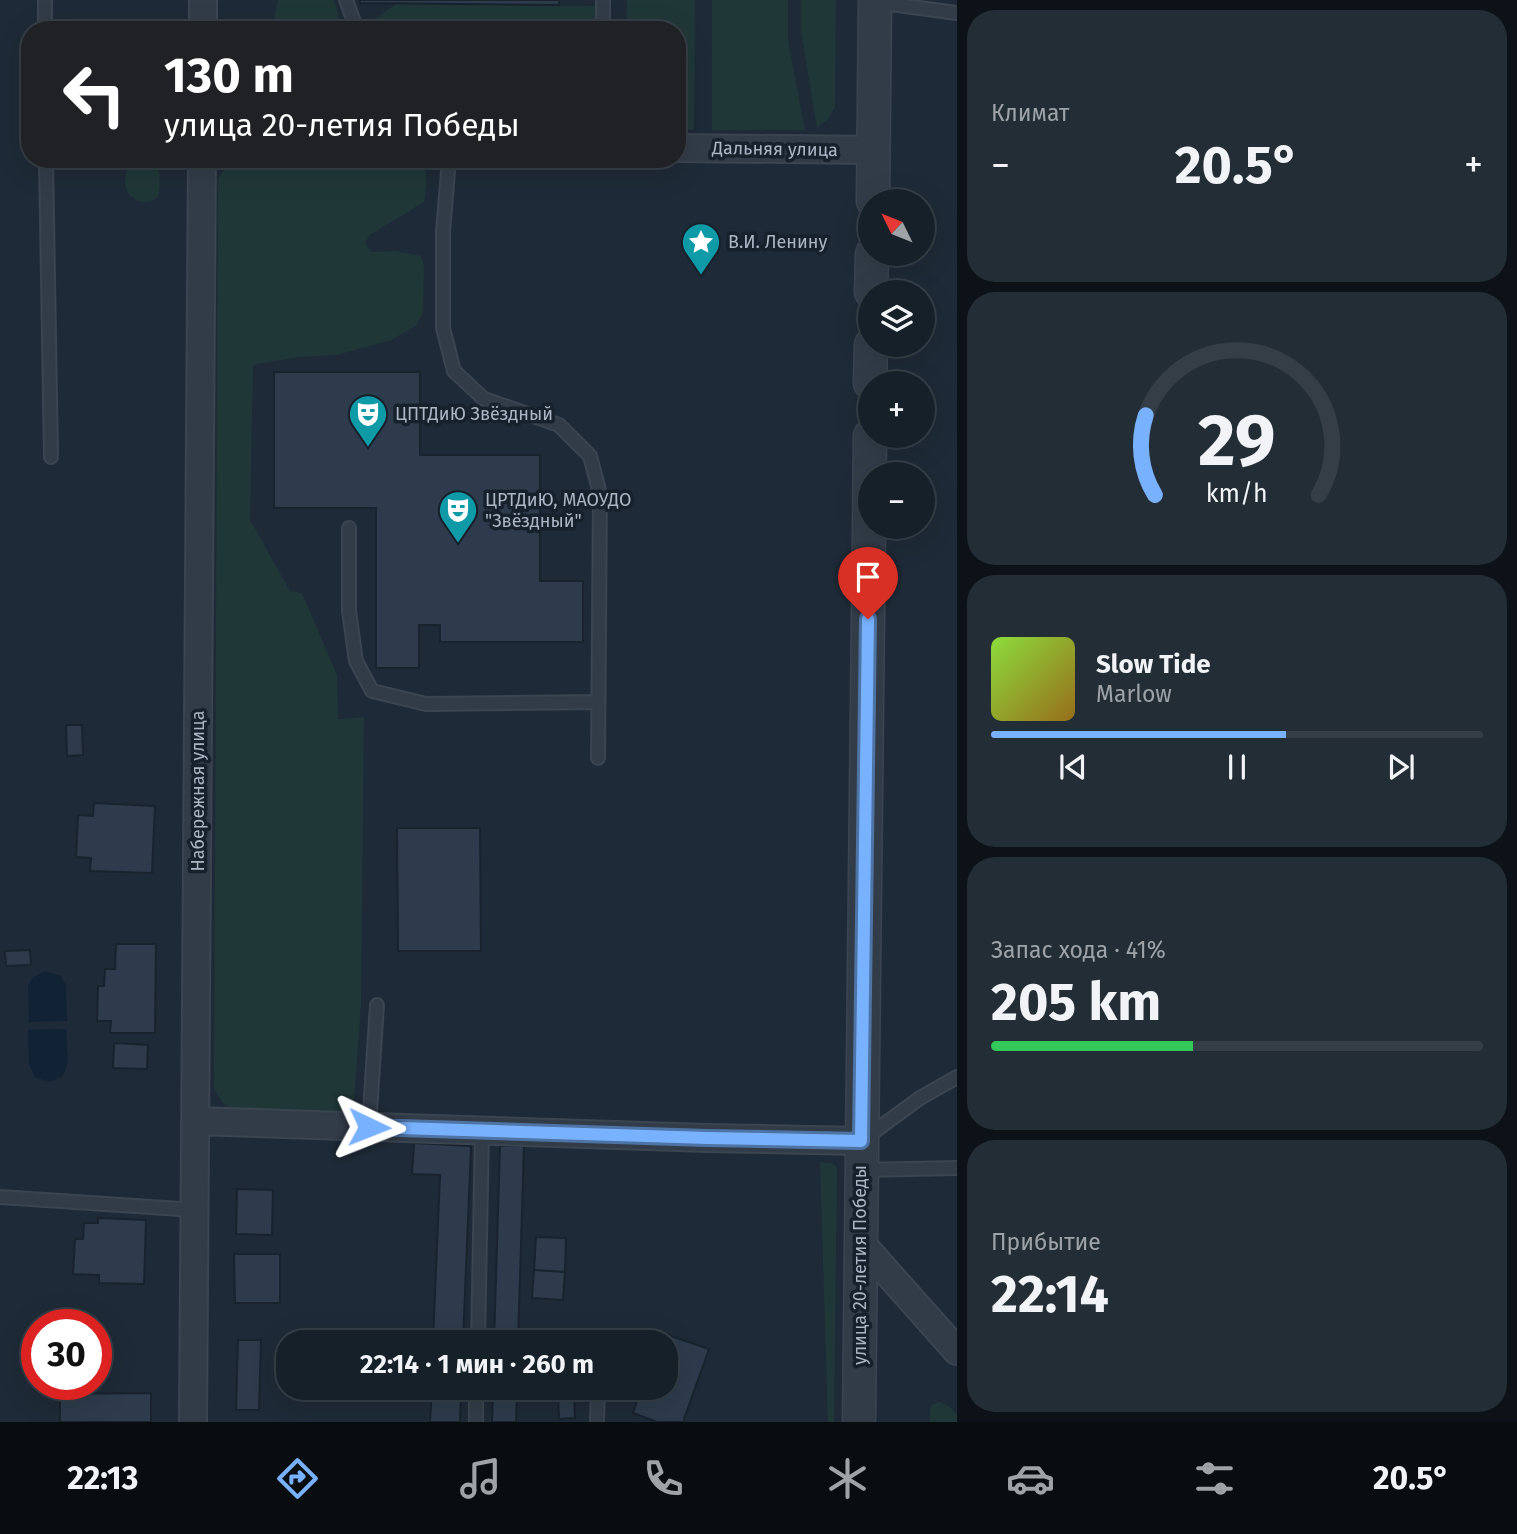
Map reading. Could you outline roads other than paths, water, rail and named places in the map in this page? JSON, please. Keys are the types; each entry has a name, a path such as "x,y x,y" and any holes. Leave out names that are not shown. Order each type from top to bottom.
{"street":[{"path":"203,0 203,21"},
{"path":"873,189 875,1"},
{"name":"Дальняя улица","path":"686,148 873,150"},
{"name":"Набережная улица","path":"193,1422 202,168"},
{"name":"улица 20-летия Победы","path":"859,1422 870,448"},
{"path":"195,1121 482,1130 861,1156"},
{"path":"861,1244 957,1351"}],"lane":[{"path":"45,0 45,21"},
{"path":"346,0 354,21"},
{"path":"603,0 603,21"},
{"path":"875,1 957,13"},
{"path":"46,168 51,457"},
{"path":"448,168 443,232 443,328 454,371 484,399 559,425 590,456 600,494 598,758"},
{"path":"349,528 349,611 356,662 372,691 426,704 598,702"},
{"path":"369,1127 377,1004"},
{"path":"861,1156 920,1098 957,1077"},
{"path":"478,1330 482,1130"},
{"path":"861,1156 957,1168"},
{"path":"0,1197 195,1210"},
{"path":"476,1422 477,1400"},
{"path":"597,1422 598,1400"}],"water":[{"path":"45,971 61,976 66,985 67,1021 29,1022 28,986 33,977"},
{"path":"66,1029 68,1062 63,1076 49,1082 35,1077 29,1064 28,1030"}],"place":[{"name":"В.И. Ленину","path":"701,276"},
{"name":"ЦПТДиЮ Звёздный","path":"368,448"},
{"name":"ЦРТДиЮ, МАОУДО \"Звёздный\"","path":"458,544"}]}
